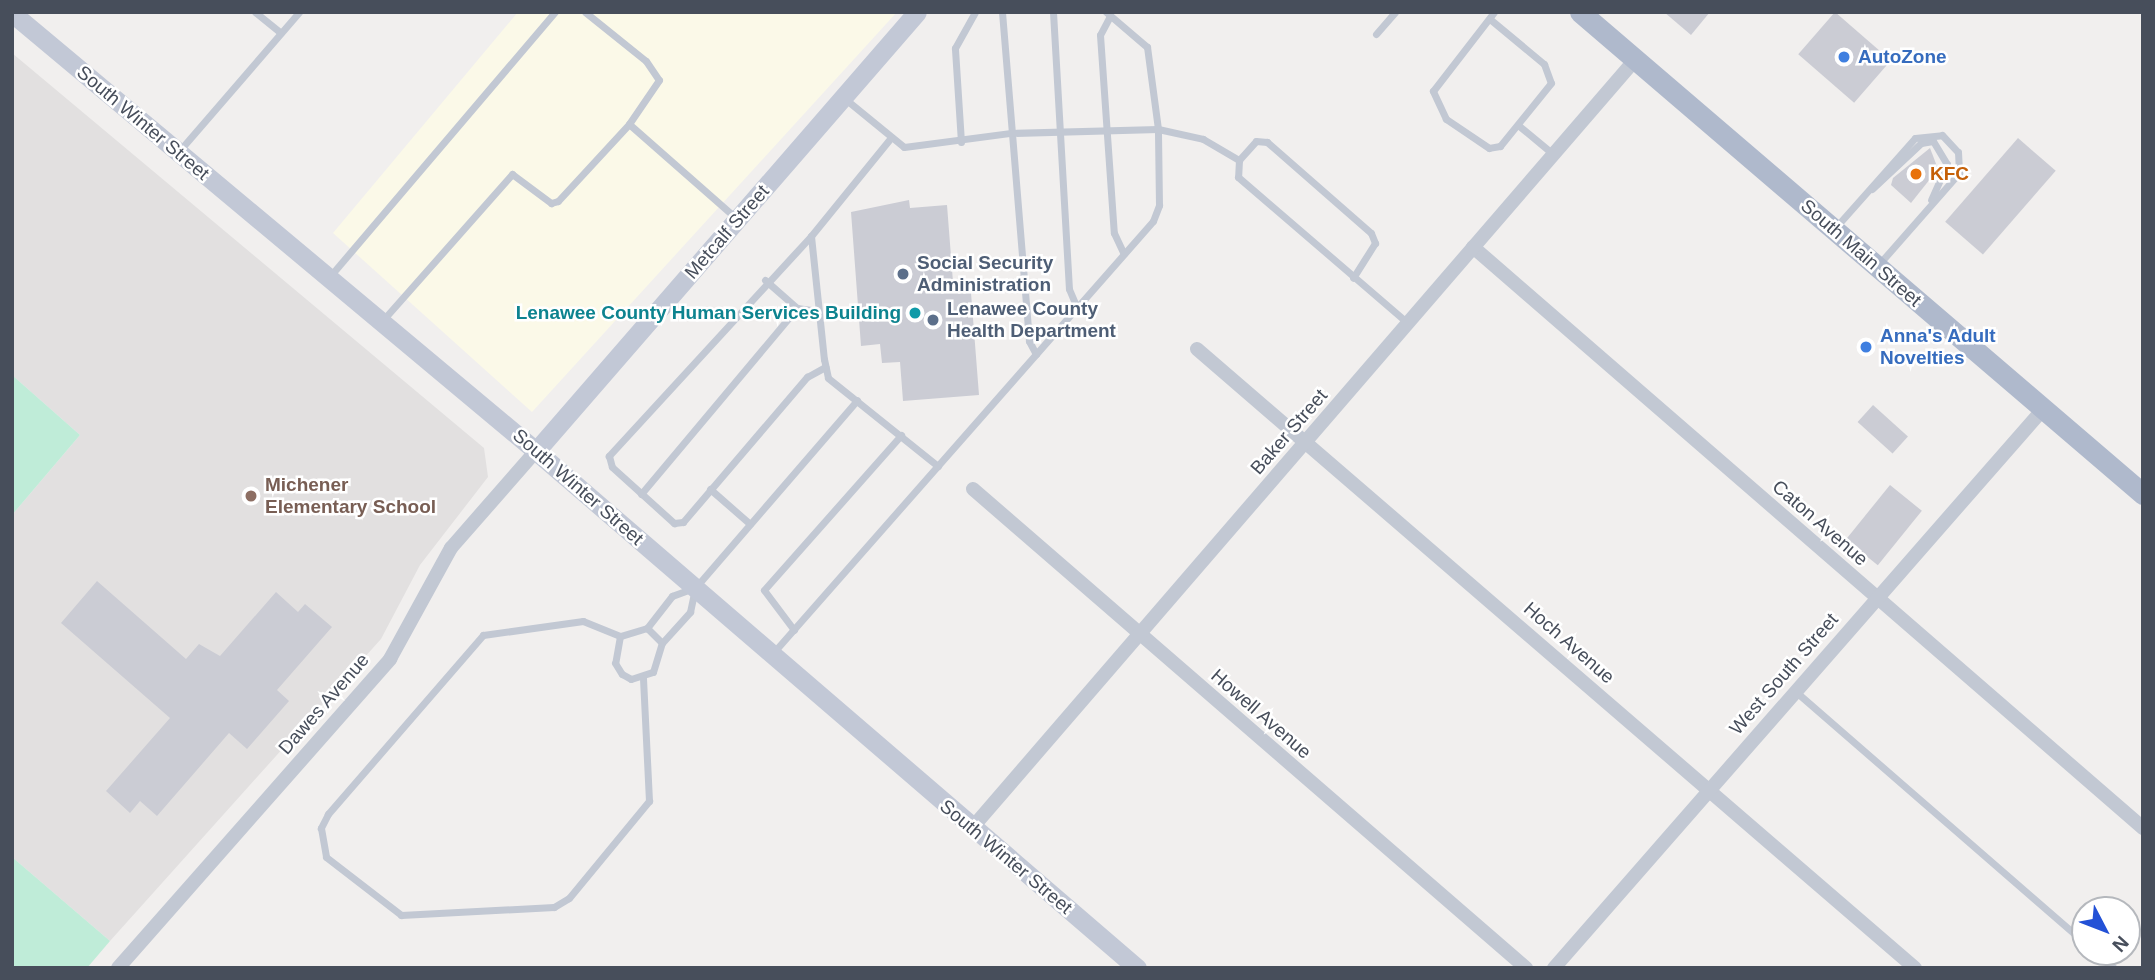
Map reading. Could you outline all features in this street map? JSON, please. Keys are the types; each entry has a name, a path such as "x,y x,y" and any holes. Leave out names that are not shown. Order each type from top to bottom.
{"main road":[{"name":"South Main Street","path":"1580,12 2143,494"}],"street":[{"name":"Metcalf Street","path":"537,451 917,12"},
{"name":"South Winter Street","path":"12,13 383,320 1137,968"},
{"name":"Baker Street","path":"972,828 1635,60"},
{"name":"Caton Avenue","path":"1473,247 2143,828"},
{"name":"Hoch Avenue","path":"1197,349 1915,968"},
{"name":"West South Street","path":"1553,968 2044,408"},
{"name":"Dawes Avenue","path":"118,968 390,659 451,548 537,451"},
{"name":"Howell Avenue","path":"973,489 1526,968"}],"lane":[{"path":"254,12 281,33"},
{"path":"178,152 299,12"},
{"path":"330,277 555,12"},
{"path":"383,320 512,174 551,203 558,201 629,124 659,80 646,61 585,12"},
{"path":"961,142 955,48 975,12"},
{"path":"1002,12 1036,354"},
{"path":"1053,12 1069,289 1077,308"},
{"path":"1376,34 1395,12"},
{"path":"772,654 1124,254 1159,205 1158,129 1147,47 1108,14 1100,36 1114,233 1124,254"},
{"path":"1493,16 1551,74 1548,90 1500,146 1489,148 1446,119 1434,100 1437,83 1493,16"},
{"path":"844,97 889,141 904,147 961,142 1012,133 1158,129 1203,139 1240,160"},
{"path":"629,124 737,219"},
{"path":"1518,125 1553,154"},
{"path":"1834,229 1915,138 1942,135 1958,152 1959,173 1877,266"},
{"path":"825,367 807,377 683,522 674,523 612,467 609,456 765,280 811,236 889,141"},
{"path":"1353,278 1375,243 1371,233 1268,142 1256,141 1240,160 1238,177 1353,278 1408,323"},
{"path":"1865,192 1886,181 1921,143 1933,141 1947,164 1923,213"},
{"path":"811,236 828,378 938,466"},
{"path":"765,280 797,308 818,311"},
{"path":"641,494 797,308"},
{"path":"620,636 615,663 631,679 643,678 653,672 662,642 690,612 695,588 857,401"},
{"path":"794,630 764,590 901,435"},
{"path":"710,489 750,524"},
{"path":"643,678 649,800 569,898 554,907 401,915 326,857 321,828 328,814 483,635 583,621 620,636 647,628 672,596 695,588"},
{"path":"647,628 662,642"},
{"path":"1795,690 2071,931"}],"shaded area":[{"path":"518,12 897,12 532,412 333,233"},
{"name":"Michener Elementary School","path":"12,53 484,448 488,477 420,565 381,639 110,941 12,857 12,515 80,435 12,375"}],"green space":[{"path":"12,375 80,435 12,515"},
{"path":"12,857 110,941 87,968 12,968"}],"building":[{"path":"1664,12 1710,12 1691,35"},
{"name":"AutoZone","path":"1835,12 1891,61 1854,103 1798,54"},
{"path":"2018,138 2056,171 1983,255 1945,222"},
{"name":"KFC","path":"1930,148 1938,169 1911,203 1891,185 1893,178"},
{"name":"Lenawee County Human Services Building","path":"909,200 910,208 947,205 953,282 970,280 979,395 903,401 900,362 882,363 880,344 861,346 851,212"},
{"path":"1873,405 1908,436 1893,454 1858,422"},
{"path":"1890,485 1922,511 1878,565 1846,539"},
{"path":"97,581 186,659 199,644 220,656 276,592 298,612 305,604 332,627 277,690 289,701 247,749 229,733 157,816 140,801 130,813 106,791 170,718 61,623"}],"place":[{"name":"AutoZone","path":"1844,57"},
{"name":"KFC","path":"1916,174"},
{"name":"Social Security Administration","path":"903,274"},
{"name":"Lenawee County Human Services Building","path":"915,313"},
{"name":"Lenawee County Health Department","path":"933,320"},
{"name":"Anna's Adult Novelties","path":"1866,347"},
{"name":"Michener Elementary School","path":"251,496"}]}
